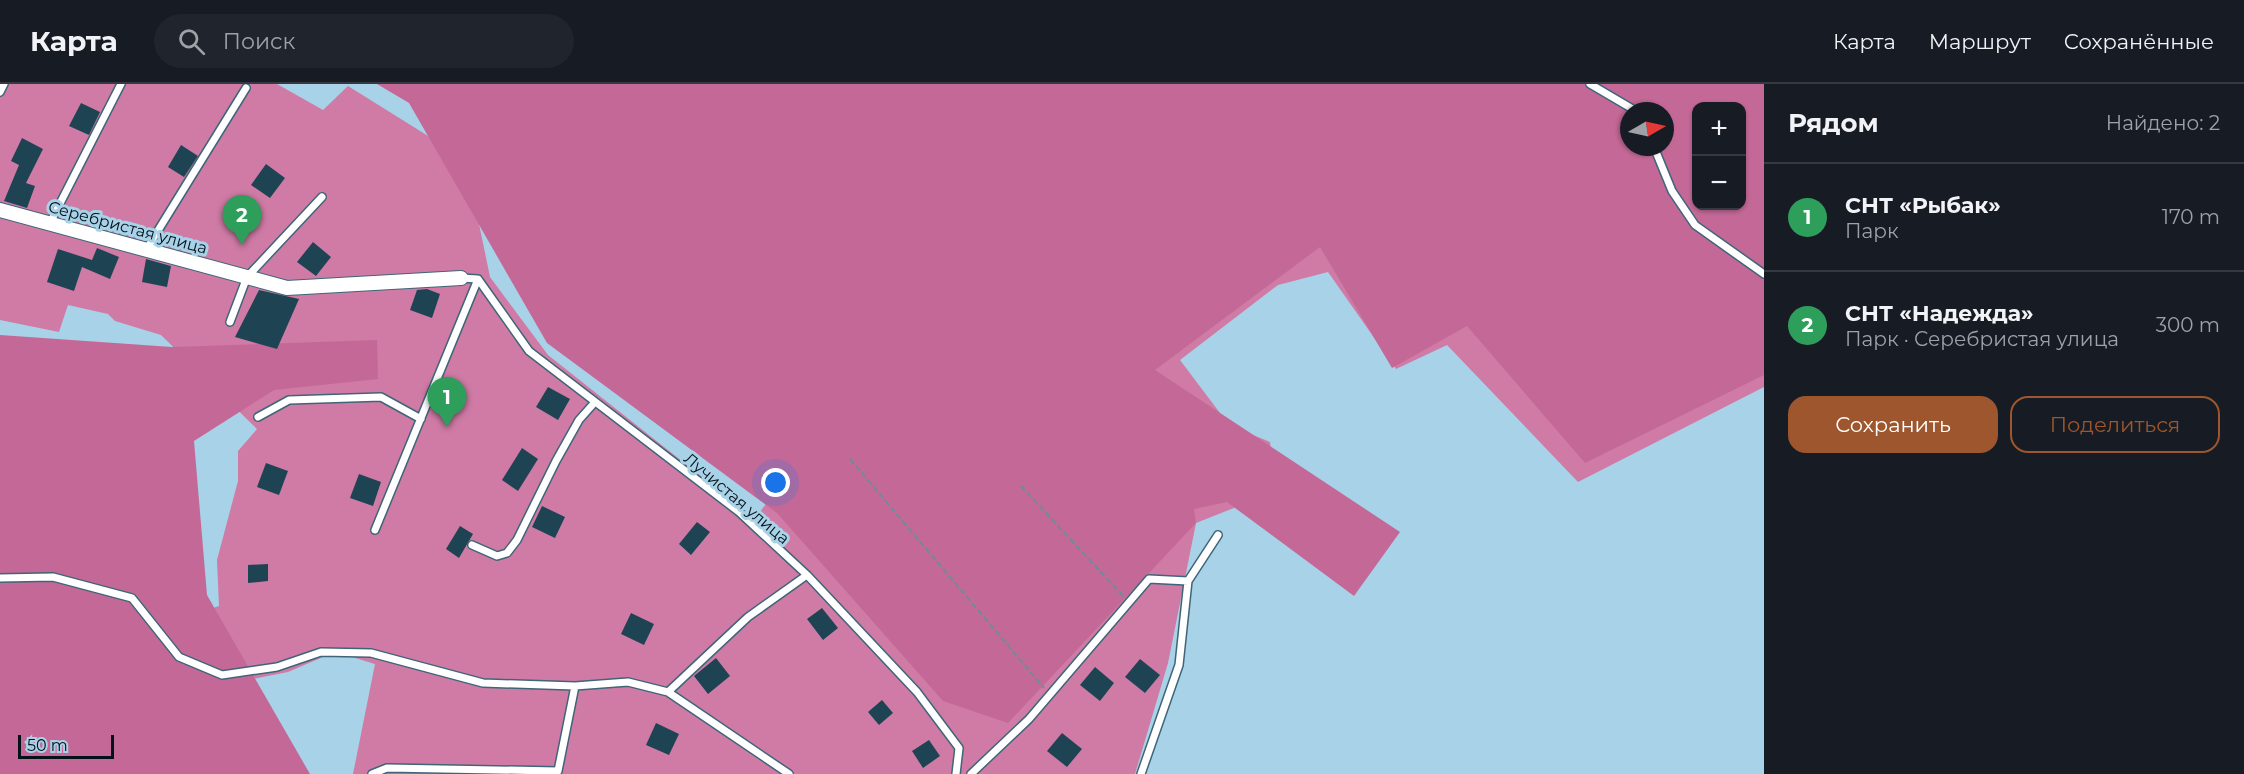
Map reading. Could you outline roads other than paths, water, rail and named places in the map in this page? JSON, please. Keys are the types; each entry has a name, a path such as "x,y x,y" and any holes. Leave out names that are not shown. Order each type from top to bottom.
{"street":[{"name":"Серебристая улица","path":"0,210 287,288 461,278"}],"lane":[{"path":"0,92 4,84"},
{"path":"50,223 121,84"},
{"path":"1590,84 1621,102"},
{"path":"146,250 246,88"},
{"path":"1658,156 1672,191 1695,225 1764,274"},
{"path":"230,322 247,277 322,196"},
{"path":"375,530 478,279 461,278"},
{"name":"Лучистая улица","path":"478,279 529,351 739,512 807,575 917,692 959,748 956,774"},
{"path":"258,417 289,400 381,397 421,419"},
{"path":"472,545 497,556 507,553 517,540 579,420 595,402"},
{"path":"1141,774 1179,665 1188,581 1218,535"},
{"path":"668,692 748,617 807,575"},
{"path":"0,578 53,577 132,598 179,657 222,675 277,667 321,652 371,653 483,682 575,686 628,682 668,692 789,774"},
{"path":"971,774 1050,694 1149,579 1188,581"},
{"path":"372,774 387,768 558,771 575,686"}],"place":[{"name":"СНТ «Надежда»","path":"242,245"},
{"name":"СНТ «Рыбак»","path":"447,427"}]}
